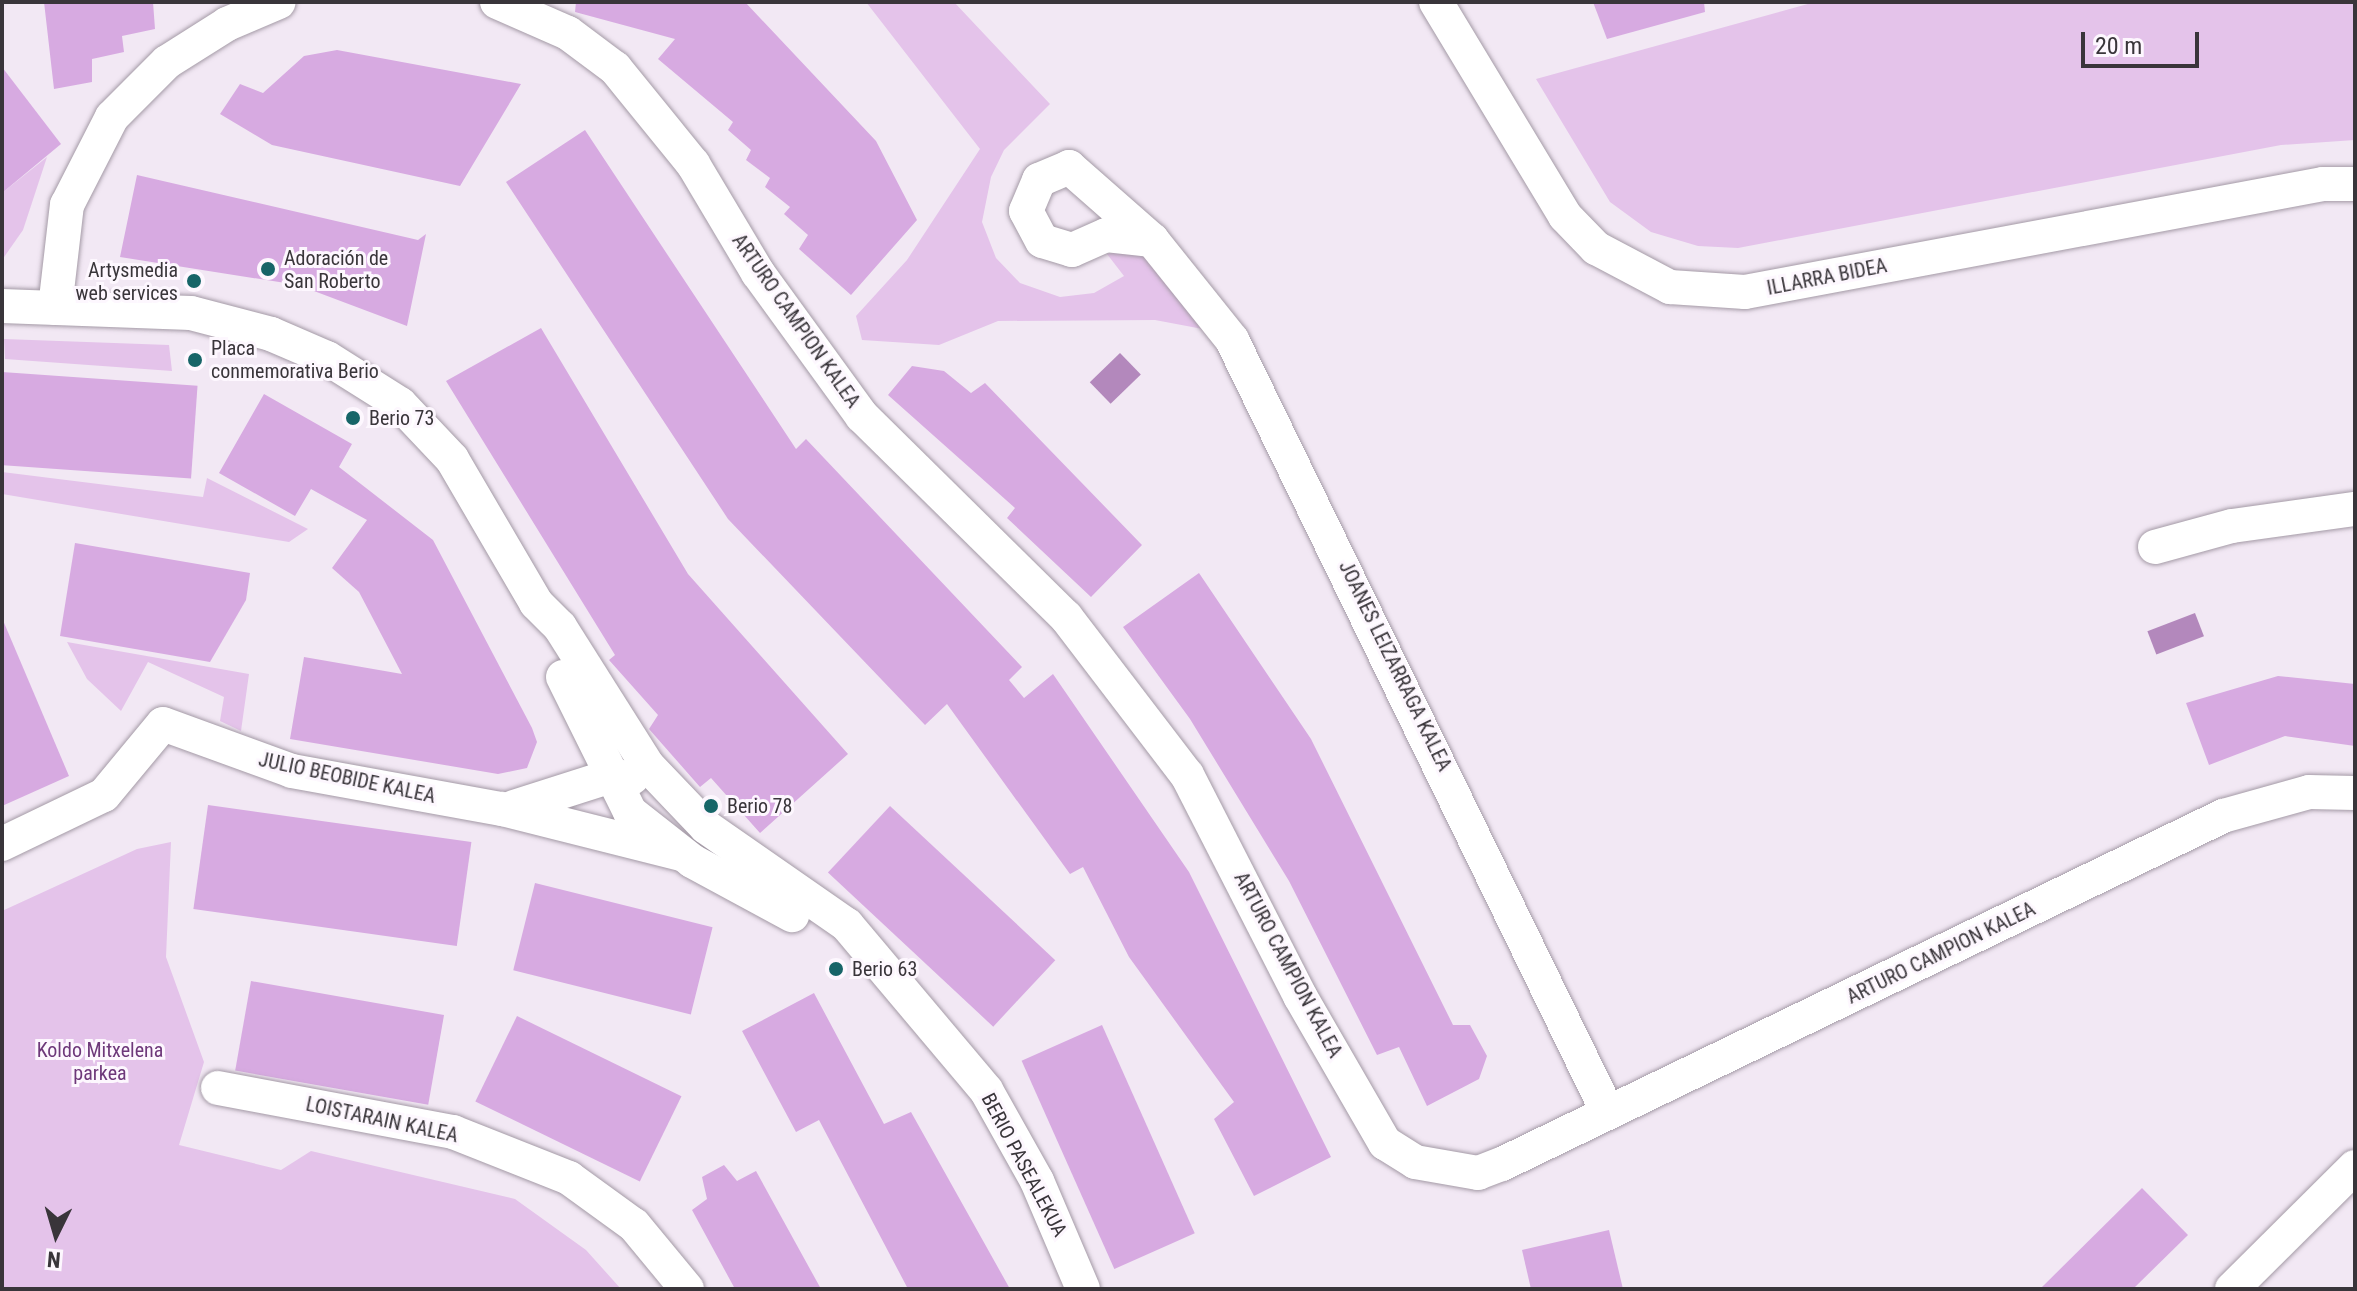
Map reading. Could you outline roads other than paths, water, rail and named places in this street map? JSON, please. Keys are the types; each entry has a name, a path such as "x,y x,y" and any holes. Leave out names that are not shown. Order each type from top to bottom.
{"street":[{"path":"55,308 67,205 112,117 167,62 227,24 279,2"},
{"name":"ARTURO CAMPION KALEA","path":"497,2 568,33 615,68 693,164 758,273 862,416 1066,617 1187,775 1300,996 1385,1143 1415,1162 1478,1173 2223,816 2309,792 2355,793"},
{"name":"ILLARRA BIDEA","path":"1436,2 1565,216 1596,248 1670,287 1745,292 2323,184 2355,184"},
{"name":"JOANES LEIZARRAGA KALEA","path":"1152,240 1232,340 1607,1111"},
{"name":"BERIO PASEALEKUA","path":"2,306 191,313 271,334 327,358 400,404 452,459 536,603 560,627 618,728 667,786 706,827 847,925 986,1090 1037,1181 1083,1289"},
{"path":"2155,547 2232,526 2355,509"},
{"name":"BERIO PASEALEKUA","path":"536,603 540,634 630,812 681,854 775,904 861,965 890,976"},
{"name":"JULIO BEOBIDE KALEA","path":"2,844 104,795 163,724 292,771 502,809"},
{"path":"502,809 541,803 611,776 667,786"},
{"name":"BERIO PASEALEKUA","path":"502,809 681,854"},
{"name":"LOISTARAIN KALEA","path":"218,1088 453,1132 569,1178 634,1225 687,1289"},
{"path":"2232,1289 2355,1167"}],"place":[{"name":"Adoración de San Roberto","path":"268,269"},
{"name":"Artysmedia web services","path":"194,281"},
{"name":"Placa conmemorativa Berio","path":"195,360"},
{"name":"Berio 73","path":"353,418"},
{"name":"Berio 78","path":"711,806"},
{"name":"Berio 63","path":"836,969"}],"park label":[{"name":"Koldo Mitxelena parkea","path":"100,1062"}]}
